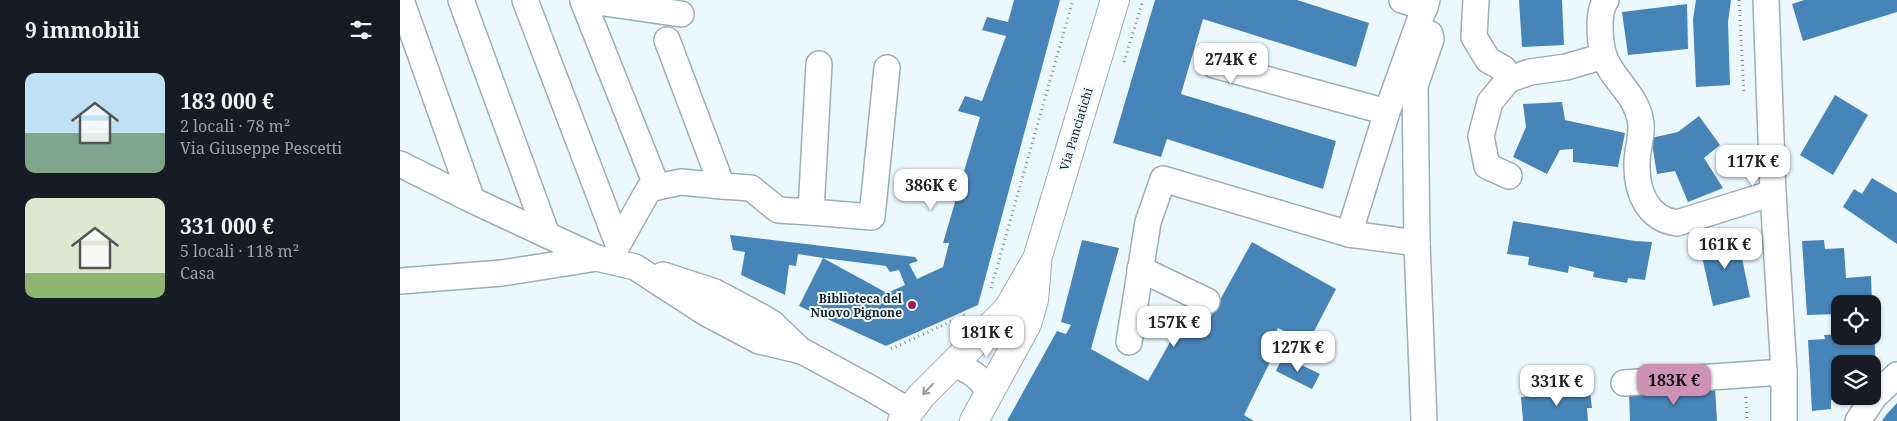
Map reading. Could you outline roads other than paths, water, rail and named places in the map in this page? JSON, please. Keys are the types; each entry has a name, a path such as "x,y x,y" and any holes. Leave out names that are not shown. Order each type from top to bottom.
{"main road":[{"name":"Via Panciatichi","path":"1037,259 1115,0"},
{"path":"905,416 922,395 1008,309 1037,259"},
{"path":"974,421 1012,353 1031,313 1034,300 1037,259"}],"street":[{"path":"401,0 472,200"},
{"path":"461,0 547,235"},
{"path":"525,0 608,254"},
{"path":"657,187 583,0 682,14"},
{"path":"1476,0 1474,37 1488,60 1504,69 1508,80"},
{"path":"1606,0 1600,16 1604,56 1616,76 1627,89 1640,118 1642,133 1637,167 1643,200 1651,212 1661,219 1676,223 1773,193"},
{"path":"1766,0 1773,193 1784,372 1784,421"},
{"path":"1349,234 1420,2"},
{"path":"1420,2 1431,39 1415,86 1417,242 1424,421"},
{"path":"667,40 722,186"},
{"path":"1509,176 1487,166 1481,136 1490,102 1508,80 1530,72 1566,67 1604,56"},
{"path":"811,212 819,64"},
{"path":"1214,65 1387,112"},
{"path":"400,281 502,273 608,254 649,189 681,182 751,188 778,210 872,217 887,68"},
{"path":"400,164 547,235 608,254 634,266 715,292 774,324 802,351 872,389 905,416"},
{"path":"1129,342 1148,222 1163,179 1349,234 1417,242"},
{"path":"1140,269 1207,301"},
{"path":"952,364 967,369 976,375 988,393"},
{"path":"1624,383 1784,372"},
{"path":"1858,421 1874,397 1897,376"}],"place":[{"name":"Biblioteca del Nuovo Pignone","path":"912,305"}]}
